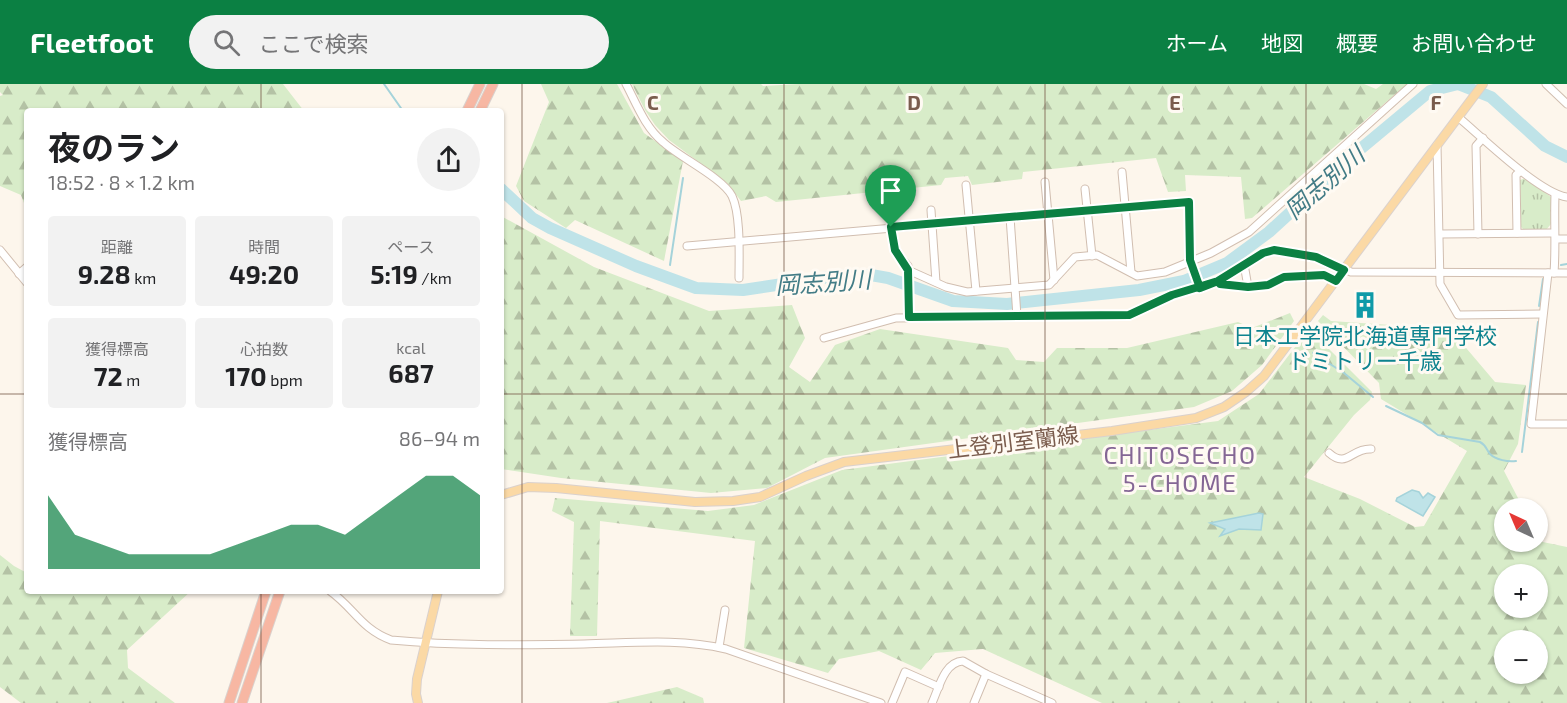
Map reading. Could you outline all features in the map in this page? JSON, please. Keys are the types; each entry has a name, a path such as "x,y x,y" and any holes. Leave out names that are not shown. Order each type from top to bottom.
{"highway":[{"path":"468,108 480,84"},
{"path":"481,108 493,84"},
{"path":"229,703 265,594"},
{"path":"242,703 279,594"}],"main road":[{"name":"上登別室蘭線","path":"504,494 528,487 695,502 734,501 760,497 844,462 1112,431 1196,418 1224,406 1246,392 1264,376 1483,84"},
{"path":"418,703 417,679 437,594"}],"street":[{"path":"626,84 642,117 657,137 725,186 732,196 739,241 739,278"},
{"path":"909,272 946,287 967,292 1049,285 1075,257 1097,255 1137,276 1165,272 1211,254 1249,232 1413,84"},
{"path":"1546,84 1565,101"},
{"path":"1458,117 1536,183 1555,195 1567,196"},
{"path":"1478,234 1476,146 1483,138"},
{"path":"1437,145 1440,284 1458,315 1542,314"},
{"path":"1517,233 1516,175 1521,171"},
{"path":"1122,172 1131,272"},
{"path":"1045,182 1054,280"},
{"path":"966,185 976,291"},
{"path":"1085,189 1092,256"},
{"path":"1555,195 1551,273 1542,314 1531,424 1567,424"},
{"path":"687,246 1189,202 1190,262 1200,288"},
{"path":"931,210 936,282"},
{"path":"1010,217 1017,313"},
{"path":"891,227 895,250 909,272 909,317"},
{"path":"1440,234 1517,233 1567,239"},
{"path":"0,250 24,279"},
{"path":"824,338 890,318 1017,313 1129,315 1184,291 1218,281 1263,253 1283,250 1316,257 1351,272 1567,273"},
{"path":"1244,264 1248,287"},
{"path":"20,274 24,270"},
{"path":"1218,281 1220,284 1248,287 1268,285 1284,277 1324,275 1336,281"},
{"path":"1329,453 1336,459 1342,460 1361,450 1371,449"},
{"path":"335,594 367,628 391,640 495,646 686,642 719,647 881,703"},
{"path":"719,647 724,610"},
{"path":"932,703 950,666 959,661 1052,703"},
{"path":"892,703 905,672 939,687"},
{"path":"974,703 986,674"}],"green space":[{"path":"0,84 283,84 302,108 24,108 24,203 21,195 0,186 0,96 3,95 0,92"},
{"path":"541,84 617,84 644,133 683,161 664,261 575,220 566,228 524,201 516,186 549,102"},
{"path":"632,84 761,84 763,86 799,84 1364,84 1376,89 1383,84 1407,84 1252,218 1245,219 1241,177 1185,175 1186,191 1168,192 1156,158 1023,172 1022,179 972,185 968,176 945,178 941,185 776,202 766,196 741,201 727,183 669,140 655,125"},
{"path":"1526,178 1551,197 1551,224 1546,230 1524,230 1521,227 1520,180"},
{"path":"504,218 594,267 709,311 792,305 805,338 789,367 810,382 835,345 880,329 1008,348 1016,360 1044,362 1057,348 1127,348 1238,322 1252,328 1290,313 1294,321 1262,365 1232,391 1194,407 825,458 767,488 711,493 561,478 504,469"},
{"path":"1323,315 1331,321 1450,329 1495,382 1526,385 1518,444 1504,471 1518,498 1494,498 1494,552 1548,552 1548,543 1567,547 1567,703 1102,703 983,649 935,653 921,670 879,651 839,659 828,673 744,648 755,541 600,521 597,636 570,636 574,522 552,511 555,498 708,511 754,505 842,470 1218,421 1259,394 1309,329 1372,392 1370,400 1354,415 1304,477 1360,499 1415,527 1424,526 1467,451 1381,399 1379,383 1318,321"},
{"path":"0,555 24,571 24,594 188,594 127,650 128,668 175,703 21,703 0,687"},
{"path":"677,687 703,698 704,703 607,703"}],"water":[{"path":"1412,490 1419,492 1423,498 1428,493 1435,497 1423,516 1396,501 1397,498"},
{"path":"1263,514 1261,530 1239,529 1220,536 1225,529 1210,523"}],"waterway":[{"name":"岡志別川","path":"384,84 401,108"},
{"name":"岡志別川","path":"1458,84 1491,97 1545,146 1567,157"},
{"name":"岡志別川","path":"504,192 532,218 550,228 636,266 696,288 743,290 836,276 871,275 888,278 953,301 1007,304 1139,290 1184,281 1227,263 1269,232 1352,156 1430,91 1458,84"},
{"path":"670,265 683,178"},
{"path":"1561,265 1567,264"},
{"path":"1539,306 1543,279"},
{"path":"1522,452 1538,322"},
{"path":"1313,353 1344,373 1373,397"},
{"path":"1386,406 1422,423 1438,435 1480,442 1495,458 1516,461"}],"place":[{"name":"日本工学院北海道専門学校 ドミトリー千歳","path":"1365,305"}],"district":[{"name":"CHITOSECHO 5-CHOME","path":"1180,470"}],"route":[{"path":"891,227 895,250 908,266 909,317 1129,315 1172,295 1200,288 1218,281 1220,284 1248,287 1268,285 1284,277 1324,275 1336,281 1344,270 1316,257 1274,250 1263,253 1218,281 1200,288 1190,260 1189,202 891,227"}]}
